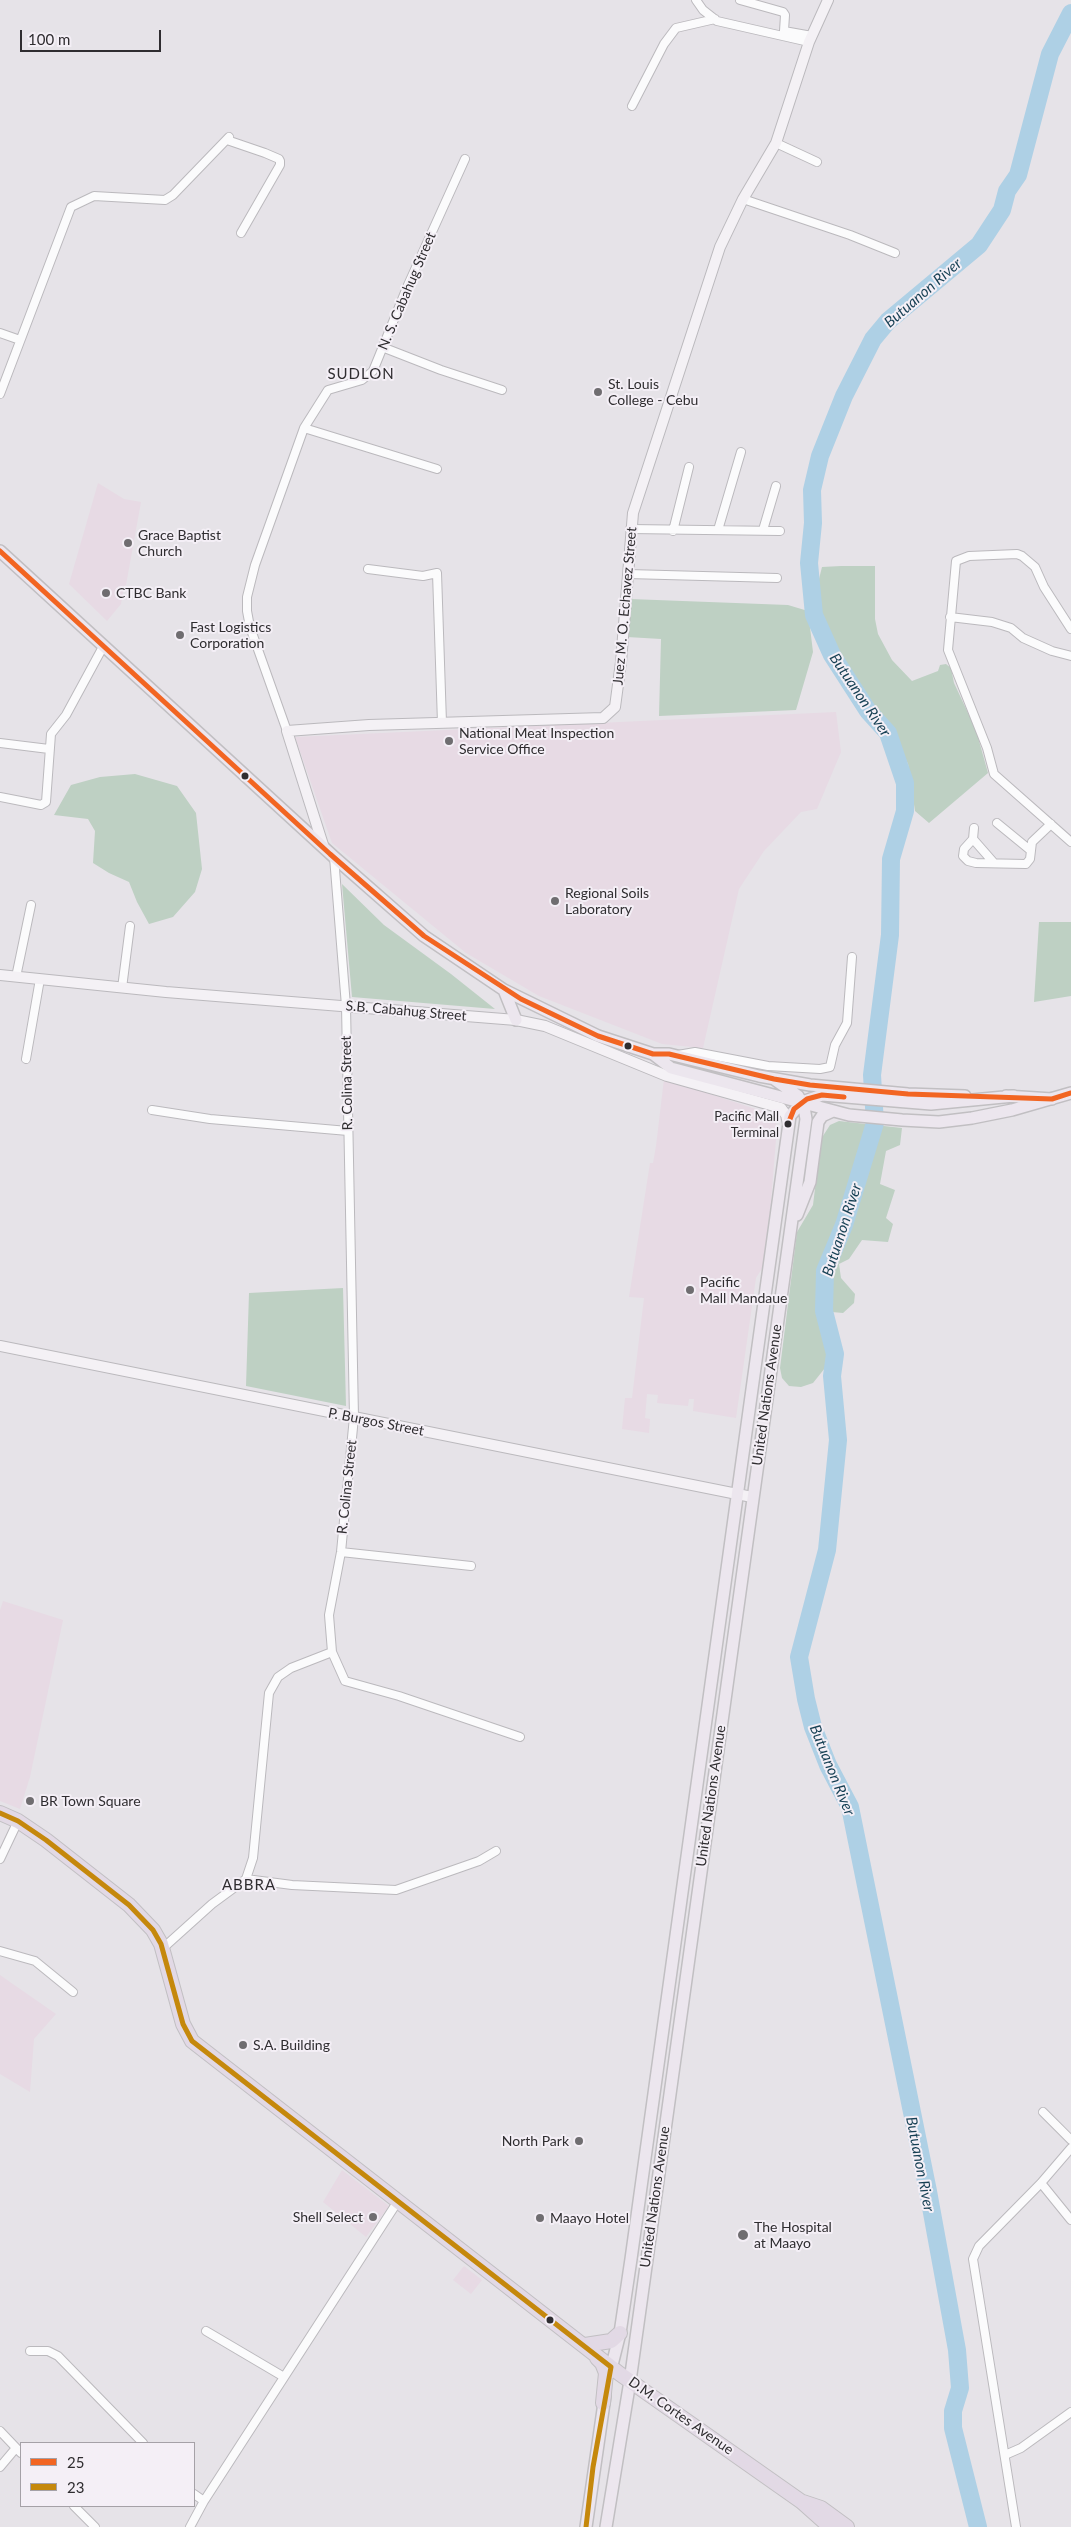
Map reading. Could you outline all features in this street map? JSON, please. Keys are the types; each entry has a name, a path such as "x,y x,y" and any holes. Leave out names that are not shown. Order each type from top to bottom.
{"highway":[{"name":"D.M. Cortes Avenue","path":"0,1813 18,1821 46,1840 128,1905 153,1930 162,1949 183,2024 192,2041 585,2344 630,2381 802,2502 817,2518 830,2527"},
{"path":"585,2344 611,2341 620,2333"},
{"path":"585,2344 604,2368 603,2403"},
{"name":"D.M. Cortes Avenue","path":"802,2502 822,2508 847,2527"}],"main road":[{"path":"0,551 324,849 424,936 504,990 598,1036 653,1054 676,1056 774,1079 851,1094"},
{"path":"504,990 516,1020"},
{"path":"653,1054 670,1068 849,1115 902,1120 939,1122 972,1118 1071,1093"},
{"path":"774,1079 790,1089 802,1102"},
{"path":"788,1124 794,1109 802,1102 822,1095 851,1094 960,1103 1014,1096 1052,1099"},
{"name":"United Nations Avenue","path":"606,2527 630,2381 806,1119 802,1102"},
{"path":"790,1233 810,1182 818,1122 822,1116 833,1111"},
{"name":"United Nations Avenue","path":"586,2527 603,2403 620,2333 788,1124"}],"street":[{"path":"696,0 703,10 715,19"},
{"path":"740,0 783,12 785,15 784,31 810,39"},
{"name":"Juez M. O. Echavez Street","path":"287,731 442,723 603,718 615,707 618,695 630,529 669,401 720,247 743,199 776,142 810,39 828,0"},
{"path":"632,106 664,44 676,28 715,19 810,39"},
{"path":"0,394 71,207 82,200 100,196 165,200 173,195 228,138 279,159 280,162 276,173 241,233"},
{"path":"776,142 817,162"},
{"name":"N. S. Cabahug Street","path":"324,849 287,731 250,627 247,597 255,565 279,492 304,428 328,390 362,380 373,371 465,158"},
{"path":"743,199 850,235 896,253"},
{"path":"0,333 20,340"},
{"path":"382,347 441,370 502,390"},
{"path":"304,428 437,469"},
{"path":"718,530 741,452"},
{"path":"673,531 689,467"},
{"path":"763,530 776,486"},
{"path":"630,529 780,531"},
{"path":"1071,629 1044,587 1035,567 1017,554 969,556 956,561 948,650 973,713 994,774 1071,842"},
{"path":"368,569 424,576 438,573 442,723"},
{"path":"628,574 778,578"},
{"path":"950,617 992,622 1011,628 1023,638 1052,651 1071,656"},
{"path":"0,797 44,804 51,734 66,715 104,645"},
{"path":"0,743 49,748"},
{"path":"997,823 1030,850"},
{"path":"974,828 973,839 964,849 964,856 976,863 1026,864 1030,859 1032,842 1051,824"},
{"path":"973,839 994,863"},
{"name":"R. Colina Street","path":"334,857 346,1006 354,1417 340,1552 329,1616 332,1652 345,1681 399,1696 520,1737"},
{"path":"16,977 31,905"},
{"path":"122,988 130,926"},
{"path":"676,1056 695,1052 768,1066 820,1069 830,1067 835,1045 847,1023 852,957"},
{"name":"S.B. Cabahug Street","path":"0,975 122,988 516,1020 545,1026 693,1084 781,1108 786,1115 788,1124"},
{"path":"26,1058 40,979"},
{"path":"152,1110 210,1119 348,1130"},
{"name":"P. Burgos Street","path":"0,1346 752,1497"},
{"path":"340,1552 471,1566"},
{"path":"162,1949 212,1904 246,1879 253,1858 269,1693 278,1677 291,1668 332,1652"},
{"path":"0,1858 18,1821"},
{"path":"246,1879 292,1885 396,1890 479,1861 496,1851"},
{"path":"0,1951 35,1961 73,1992"},
{"path":"1043,2112 1071,2140"},
{"path":"1016,2527 973,2259 979,2246 1041,2183 1071,2148"},
{"path":"1041,2183 1071,2220"},
{"path":"190,2527 204,2501 398,2201"},
{"path":"206,2331 284,2377"},
{"path":"30,2351 48,2351 58,2356 142,2442"},
{"path":"1005,2455 1021,2448 1071,2412"},
{"path":"0,2431 19,2450 0,2468"},
{"path":"195,2495 204,2501"},
{"path":"75,2507 95,2527"}],"shaded area":[{"path":"98,483 124,499 141,502 121,604 107,621 69,584"},
{"path":"836,712 841,752 817,809 801,812 764,851 739,889 703,1048 662,1044 539,996 466,953 332,843 295,737"},
{"name":"Pacific Mall Mandaue","path":"664,1079 768,1113 775,1120 777,1127 766,1262 756,1278 736,1418 693,1411 694,1399 689,1399 688,1406 657,1403 658,1395 647,1394 645,1418 650,1419 649,1433 622,1429 625,1398 632,1398 644,1298 629,1297 650,1163 653,1163 656,1146"},
{"path":"3,1601 63,1620 30,1777 20,1809 0,1801 0,1610"},
{"path":"0,1975 56,2014 34,2039 30,2092 0,2074"},
{"path":"342,2170 389,2206 366,2237 323,2202"},
{"path":"464,2266 482,2280 471,2294 453,2280"}],"green space":[{"path":"875,566 875,619 878,634 892,660 912,681 938,671 940,665 946,664 951,668 954,683 976,730 988,773 929,823 915,811 908,764 891,728 870,706 846,670 819,615 818,583 822,567"},
{"path":"630,599 788,605 808,611 813,652 796,710 659,716 661,639 627,637"},
{"path":"135,774 177,786 196,813 202,869 195,892 173,917 149,924 129,882 93,863 95,831 88,819 54,815 71,785 100,777"},
{"path":"342,884 384,925 495,1009 352,997"},
{"path":"1039,922 1071,922 1071,996 1034,1002"},
{"path":"839,1121 902,1128 900,1145 886,1151 880,1184 895,1190 886,1218 893,1224 888,1242 862,1240 849,1259 839,1264 841,1278 855,1294 854,1303 843,1313 832,1312 827,1318 829,1363 813,1383 801,1387 789,1386 782,1378 780,1368 797,1232 813,1205 821,1139 830,1125"},
{"path":"343,1288 346,1406 246,1386 249,1293"}],"waterway":[{"name":"Butuanon River","path":"978,2527 953,2428 953,2411 960,2388 957,2350 928,2191 850,1807 828,1765 813,1727 799,1657 827,1550 838,1440 832,1376 835,1354 824,1311 825,1271 844,1225 875,1123 872,1075 890,935 891,859 905,811 905,783 888,733 868,711 832,655 814,615 809,563 813,523 812,490 820,456 844,396 873,339 888,321 979,245 1002,210 1007,191 1018,175 1050,54 1071,13"}],"transit line":[{"name":"25","path":"0,551 330,854 424,936 521,999 598,1036 653,1054 669,1054 774,1079 810,1085 908,1094 1052,1099 1071,1093"},
{"name":"25","path":"788,1124 794,1109 807,1099 822,1095 844,1097"},
{"name":"23","path":"0,1813 18,1821 46,1840 129,1905 153,1930 161,1944 183,2024 192,2041 611,2367 593,2467 586,2527"}],"place":[{"name":"St. Louis College - Cebu","path":"598,392"},
{"name":"Grace Baptist Church","path":"128,543"},
{"name":"CTBC Bank","path":"106,593"},
{"name":"Fast Logistics Corporation","path":"180,635"},
{"name":"National Meat Inspection Service Office","path":"449,741"},
{"name":"Regional Soils Laboratory","path":"555,901"},
{"name":"Pacific Mall Terminal","path":"788,1124"},
{"name":"Pacific Mall Mandaue","path":"690,1290"},
{"name":"BR Town Square","path":"30,1801"},
{"name":"S.A. Building","path":"243,2045"},
{"name":"North Park","path":"579,2141"},
{"name":"Shell Select","path":"373,2217"},
{"name":"Maayo Hotel","path":"540,2218"},
{"name":"The Hospital at Maayo","path":"743,2235"}],"district":[{"name":"SUDLON","path":"361,374"},
{"name":"ABBRA","path":"249,1885"}]}
